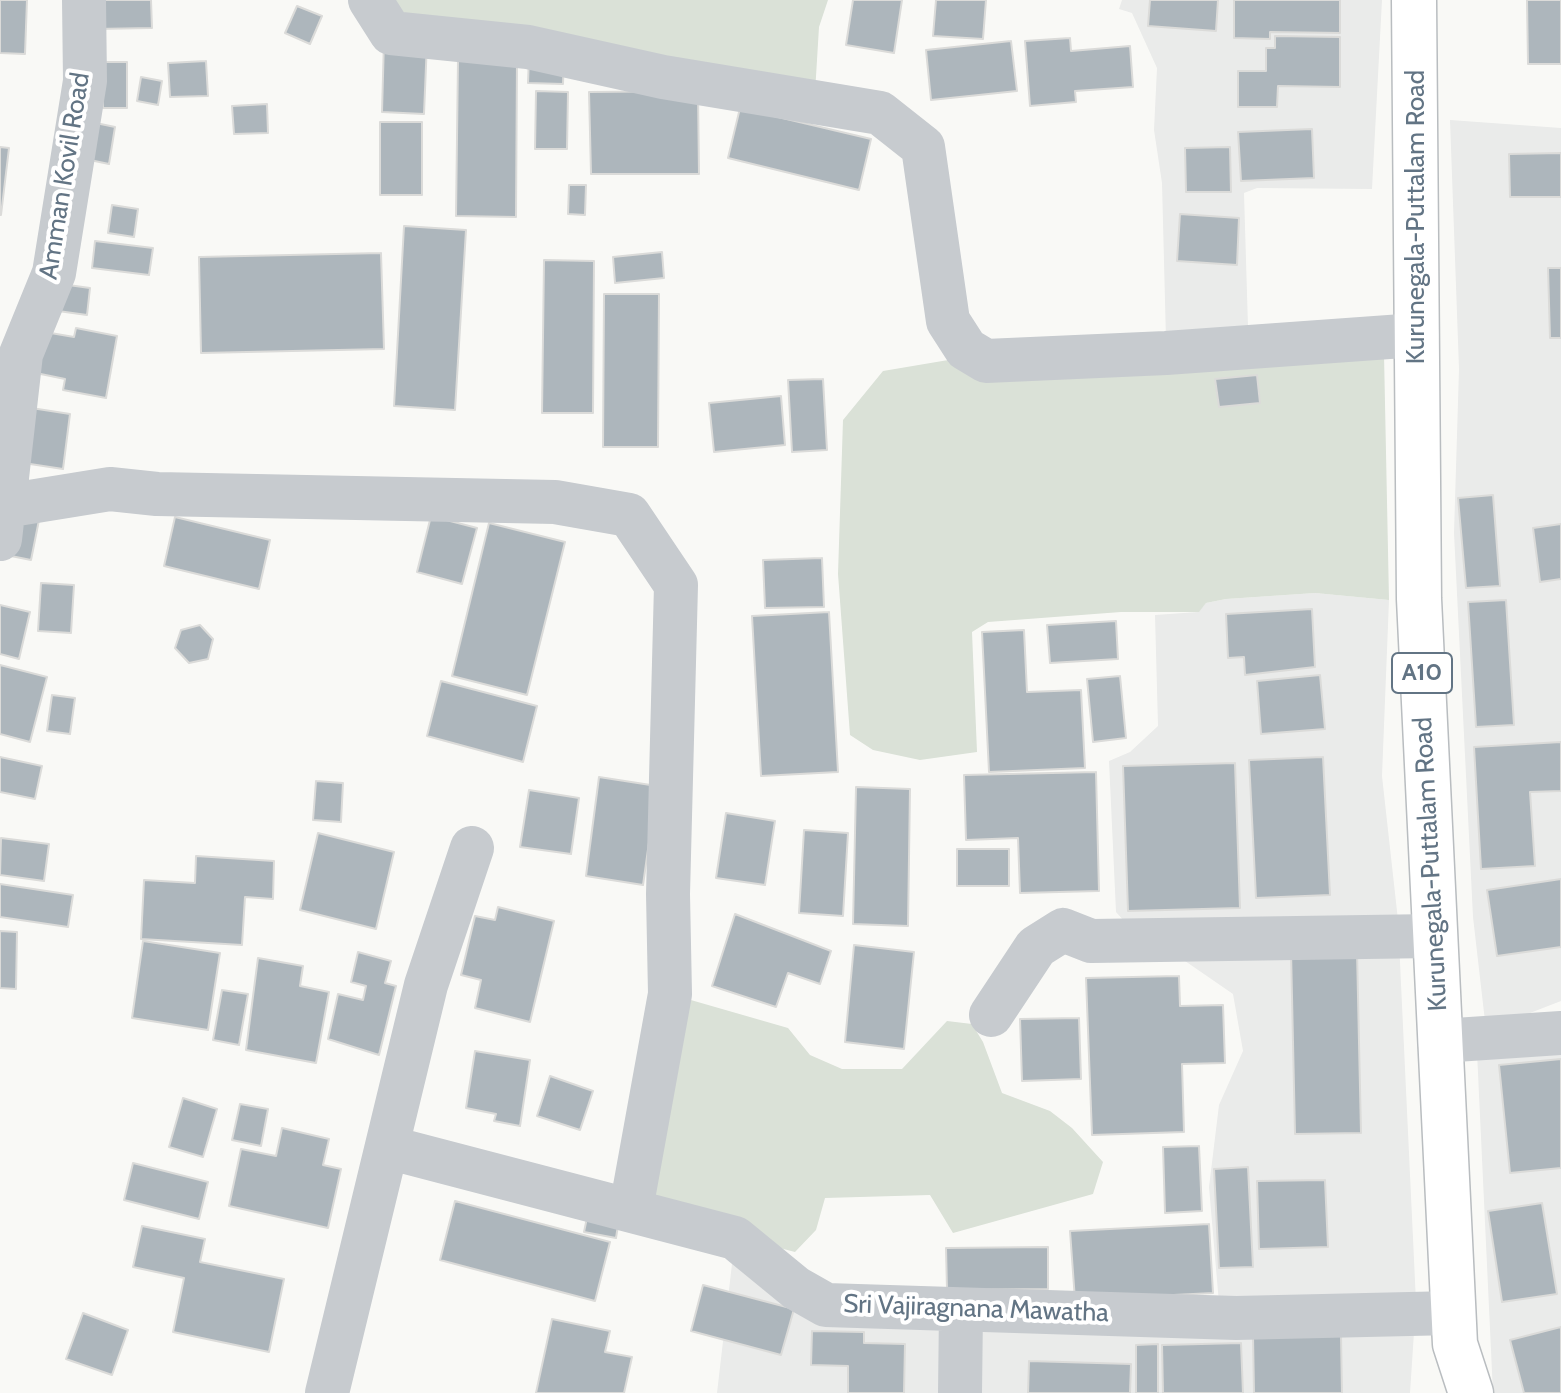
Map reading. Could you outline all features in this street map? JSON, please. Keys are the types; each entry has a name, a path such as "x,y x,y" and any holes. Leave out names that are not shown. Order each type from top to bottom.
{"highway":[{"name":"Kurunegala-Puttalam Road","path":"1414,0 1419,599 1454,1328 1471,1393"},
{"name":"Kurunegala-Puttalam Road","path":"1445,1393 1454,1328"}],"street":[{"name":"Amman Kovil Road","path":"3,522 21,354 54,273 85,81 84,0"},
{"path":"370,0 391,33 528,47 663,77 880,113 923,147 948,321 966,349 986,361 1166,353 1417,335"},
{"path":"3,522 110,489 157,494 555,502 629,515 676,585 668,894 670,994 631,1209"},
{"path":"327,1393 426,985 472,848"},
{"path":"991,1015 1036,947 1063,930 1091,941 1434,936"},
{"path":"1440,1041 1561,1033"},
{"name":"Sri Vajiragnana Mawatha","path":"387,1147 735,1238 796,1288 826,1305 1454,1328"},
{"path":"960,1393 961,1311"}],"shaded area":[{"path":"389,0 828,0 819,27 815,93 396,26"},
{"path":"1122,0 1382,0 1372,189 1257,188 1244,193 1248,327 1166,340 1162,183 1154,130 1157,68 1132,13 1119,9"},
{"path":"1450,120 1561,128 1561,1001 1486,1030 1473,917 1454,533 1459,369"},
{"path":"1384,354 1389,600 1315,593 1226,599 1206,603 1199,612 1121,612 988,622 972,632 977,752 920,760 873,750 850,735 838,574 843,420 883,371 972,356"},
{"path":"1315,593 1389,600 1382,776 1398,920 1416,1302 1410,1393 717,1393 735,1238 796,1288 1220,1315 1209,1187 1219,1105 1243,1051 1233,994 1172,952 1133,931 1116,912 1109,761 1130,752 1158,726 1155,615 1198,612 1206,603 1226,599"},
{"path":"670,994 788,1028 810,1055 842,1069 902,1069 947,1021 972,1024 983,1042 1002,1093 1050,1111 1072,1128 1103,1162 1093,1194 953,1233 930,1195 825,1198 816,1230 795,1252 631,1209"},
{"path":"1561,1044 1561,1393 1493,1393 1477,1052"}],"building":[{"path":"0,0 27,0 25,54 0,53"},
{"path":"94,0 151,0 152,28 95,29"},
{"path":"853,0 902,0 894,53 846,45"},
{"path":"936,0 986,0 983,39 933,36"},
{"path":"1150,0 1218,0 1216,31 1148,26"},
{"path":"1234,0 1340,0 1340,33 1270,32 1270,39 1234,38"},
{"path":"1527,0 1561,0 1561,64 1528,64"},
{"path":"297,6 322,16 310,44 285,33"},
{"path":"1275,36 1340,37 1340,87 1278,86 1277,107 1238,107 1238,71 1266,71 1266,48 1275,48"},
{"path":"1070,38 1071,51 1130,46 1133,87 1075,91 1076,102 1030,106 1025,41"},
{"path":"384,40 427,42 424,114 382,112"},
{"path":"1011,41 1017,91 931,100 926,50"},
{"path":"529,57 564,58 563,84 528,83"},
{"path":"458,59 517,60 516,217 456,216"},
{"path":"206,61 208,96 170,97 168,63"},
{"path":"102,62 127,62 127,108 103,108"},
{"path":"141,77 162,81 158,105 137,101"},
{"path":"536,91 568,92 567,149 535,149"},
{"path":"698,91 699,174 591,174 589,92"},
{"path":"267,104 268,133 234,134 232,106"},
{"path":"740,108 871,139 859,190 728,158"},
{"path":"91,122 115,127 109,164 85,159"},
{"path":"380,122 422,122 422,195 380,195"},
{"path":"1312,129 1314,178 1241,181 1238,132"},
{"path":"0,147 9,148 1,215 0,215"},
{"path":"1230,147 1231,192 1186,192 1185,148"},
{"path":"1561,153 1561,197 1510,197 1509,154"},
{"path":"569,185 586,185 585,215 568,214"},
{"path":"112,205 138,209 134,237 108,233"},
{"path":"1180,214 1239,218 1237,265 1177,261"},
{"path":"404,226 466,230 455,410 394,406"},
{"path":"95,241 153,248 149,275 92,268"},
{"path":"662,252 664,278 615,283 613,257"},
{"path":"381,253 384,349 201,353 199,257"},
{"path":"544,260 594,261 593,413 542,413"},
{"path":"1548,268 1561,268 1561,338 1550,338"},
{"path":"61,284 90,288 87,315 58,311"},
{"path":"604,294 659,294 658,447 603,447"},
{"path":"76,328 117,336 106,398 63,390 65,379 31,372 39,331 74,337"},
{"path":"1257,375 1260,403 1219,407 1215,379"},
{"path":"823,379 827,450 792,452 788,380"},
{"path":"781,396 785,445 714,452 709,403"},
{"path":"25,407 70,414 63,469 17,462"},
{"path":"1493,495 1500,586 1466,588 1458,498"},
{"path":"15,515 39,520 31,560 6,555"},
{"path":"431,516 477,528 462,584 417,572"},
{"path":"175,517 270,540 259,589 164,566"},
{"path":"489,523 565,542 527,695 452,676"},
{"path":"1561,524 1561,579 1540,582 1533,528"},
{"path":"822,558 824,607 765,608 763,560"},
{"path":"41,583 74,585 71,633 38,631"},
{"path":"1506,600 1514,725 1476,727 1468,602"},
{"path":"0,605 30,612 19,659 0,654"},
{"path":"1312,609 1315,667 1245,675 1244,657 1228,658 1226,614"},
{"path":"829,612 838,772 761,776 752,616"},
{"path":"1116,621 1118,659 1050,663 1047,625"},
{"path":"200,625 213,639 208,659 189,663 175,648 181,630"},
{"path":"1024,630 1027,692 1081,690 1085,768 989,772 982,632"},
{"path":"0,665 47,677 30,742 0,734"},
{"path":"1320,675 1325,729 1261,734 1257,681"},
{"path":"1120,676 1126,738 1093,742 1087,679"},
{"path":"441,681 537,706 523,762 427,736"},
{"path":"52,695 75,698 70,734 47,731"},
{"path":"1561,742 1561,791 1530,792 1535,866 1481,869 1474,747"},
{"path":"0,757 42,766 35,799 0,792"},
{"path":"1323,757 1330,895 1256,898 1249,760"},
{"path":"1235,763 1240,908 1128,911 1123,766"},
{"path":"1096,772 1099,891 1020,893 1018,838 966,840 964,775"},
{"path":"599,777 657,786 643,885 586,876"},
{"path":"316,781 343,783 341,822 313,820"},
{"path":"856,787 910,789 908,926 853,924"},
{"path":"529,790 579,798 571,854 520,847"},
{"path":"726,813 775,821 765,885 716,878"},
{"path":"804,830 848,833 843,916 799,913"},
{"path":"318,833 394,852 376,929 300,910"},
{"path":"1,838 49,844 44,881 0,875"},
{"path":"957,849 1009,849 1009,886 957,886"},
{"path":"196,856 274,861 273,899 245,897 242,945 141,939 144,880 195,883"},
{"path":"1561,879 1561,947 1497,956 1487,890"},
{"path":"0,884 73,895 68,927 0,917"},
{"path":"498,907 554,921 530,1022 475,1008 481,980 461,975 475,916 495,920"},
{"path":"735,914 831,951 820,984 788,973 776,1007 712,986"},
{"path":"0,931 17,932 16,989 0,988"},
{"path":"143,941 220,953 208,1030 132,1018"},
{"path":"854,945 914,952 904,1049 845,1042"},
{"path":"1291,951 1357,951 1361,1133 1295,1134"},
{"path":"358,952 391,961 385,983 396,986 379,1055 328,1039 338,994 363,1000 366,986 351,982"},
{"path":"258,958 303,966 300,986 329,992 316,1063 246,1050"},
{"path":"1179,976 1180,1006 1223,1005 1225,1063 1182,1064 1184,1132 1092,1135 1086,978"},
{"path":"222,990 248,994 239,1045 213,1040"},
{"path":"1079,1018 1081,1079 1022,1081 1020,1019"},
{"path":"475,1051 530,1060 520,1126 494,1121 496,1114 466,1108"},
{"path":"1561,1059 1561,1168 1510,1173 1499,1065"},
{"path":"550,1076 593,1091 580,1130 537,1116"},
{"path":"183,1098 217,1109 203,1157 169,1147"},
{"path":"240,1104 268,1109 261,1146 232,1140"},
{"path":"282,1128 329,1139 323,1165 341,1169 328,1228 229,1206 241,1149 276,1156"},
{"path":"1199,1146 1202,1211 1165,1213 1163,1147"},
{"path":"133,1163 208,1182 199,1219 124,1200"},
{"path":"1248,1167 1253,1267 1219,1268 1214,1169"},
{"path":"1325,1180 1328,1247 1259,1249 1257,1181"},
{"path":"455,1201 610,1242 595,1301 440,1260"},
{"path":"1542,1203 1557,1294 1502,1302 1488,1211"},
{"path":"588,1213 619,1219 616,1238 584,1232"},
{"path":"1209,1224 1213,1293 1075,1300 1070,1231"},
{"path":"142,1226 205,1239 200,1262 284,1279 269,1352 173,1332 184,1278 133,1267"},
{"path":"1048,1247 1048,1289 947,1290 946,1248"},
{"path":"703,1285 794,1309 781,1355 691,1331"},
{"path":"83,1313 128,1330 112,1375 66,1359"},
{"path":"552,1319 610,1331 605,1352 632,1357 624,1393 536,1393"},
{"path":"1561,1327 1561,1393 1524,1393 1510,1340"},
{"path":"812,1331 864,1332 864,1343 905,1344 904,1393 848,1393 848,1366 811,1365"},
{"path":"1341,1335 1342,1393 1254,1393 1253,1336"},
{"path":"1241,1343 1243,1393 1163,1393 1162,1345"},
{"path":"1158,1344 1158,1393 1136,1393 1136,1345"},
{"path":"1029,1361 1131,1364 1130,1393 1028,1393"}]}
